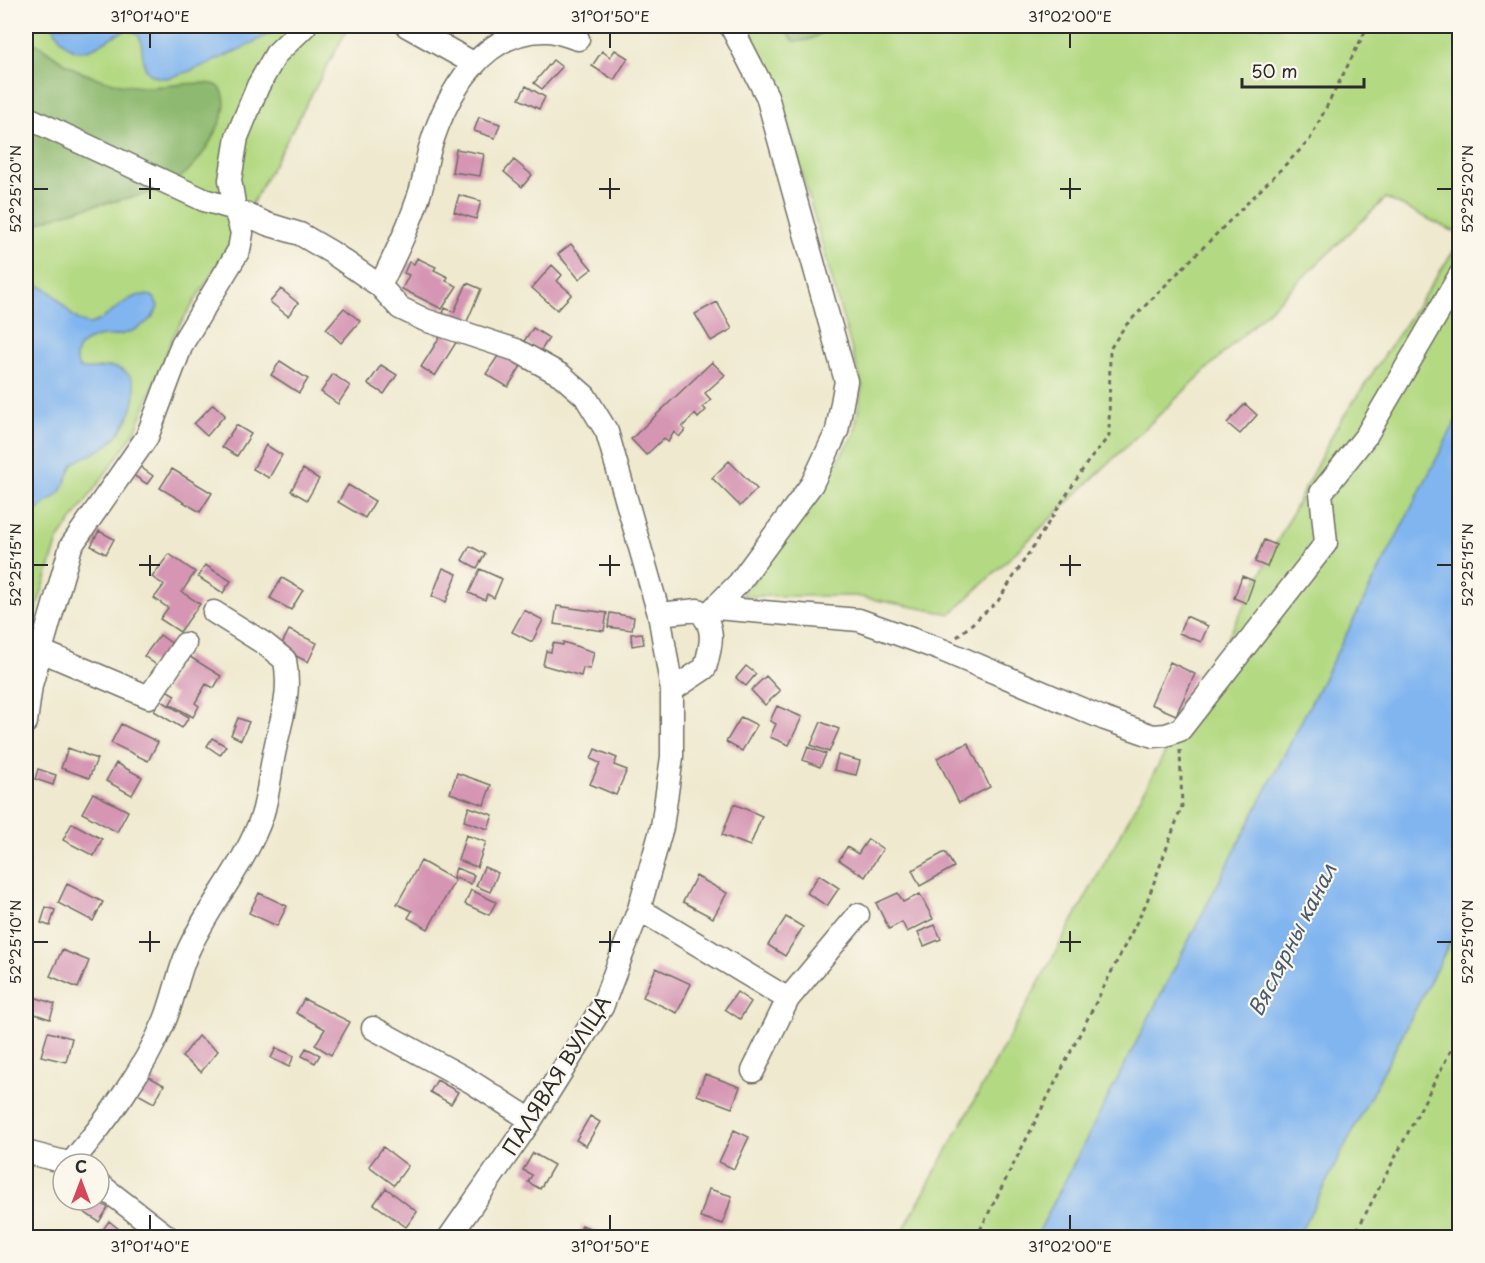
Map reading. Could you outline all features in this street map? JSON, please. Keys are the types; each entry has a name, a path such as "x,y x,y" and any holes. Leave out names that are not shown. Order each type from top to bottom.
{"street":[{"path":"26,722 31,686 71,546 147,437 182,344 239,250 242,233 230,180 237,136 258,86 276,54 305,26"},
{"path":"407,26 473,63"},
{"path":"672,690 705,668 712,632 711,612 739,583 812,484 837,431 846,381 767,96 731,26"},
{"path":"380,286 401,243 422,188 429,149 445,107 473,63 503,41 525,33 548,31 578,39"},
{"name":"ПАЛЯВАЯ ВУЛІЦА","path":"26,117 204,200 235,209 267,224 300,234 380,286 400,308 425,320 516,350 561,375 585,396 607,432 659,614 672,690 672,757 663,827 639,909 602,1007 531,1120 449,1238"},
{"path":"659,614 698,610 859,620 942,650 1105,719 1153,736 1180,730 1326,543 1321,493 1366,436 1460,275"},
{"path":"81,1152 102,1126 146,1057 165,1020 188,951 237,869 261,817 270,784 274,750 289,684 285,660 265,644 214,612"},
{"path":"41,651 148,697 185,644"},
{"path":"639,909 788,999"},
{"path":"753,1071 788,999 858,915"},
{"path":"373,1028 470,1081 531,1120"},
{"path":"26,1152 51,1159"},
{"path":"111,1193 169,1238"}],"path":[{"path":"942,650 998,601 1087,463 1109,436 1110,349 1125,326 1309,141 1368,26"},
{"path":"976,1238 1146,904 1182,806 1180,730"},
{"path":"1353,1238 1460,1033"}],"green space":[{"path":"26,26 349,26 228,248 174,334 135,432 58,540 26,642"},
{"path":"746,26 1459,26 1459,234 1386,198 951,614 855,596 742,596 820,490 854,434 862,386 779,91"},
{"path":"781,26 828,26 813,38 794,41"},
{"path":"26,39 76,70 114,83 142,87 204,83 218,86 223,93 224,107 221,120 207,148 191,168 174,182 156,191 58,216 26,231"},
{"path":"1459,243 1459,1237 899,1238 1225,643 1336,428"}],"water":[{"path":"53,26 279,26 260,39 228,55 180,74 163,78 151,75 146,69 142,45 138,35 134,32 125,31 84,51 74,50 63,42"},
{"path":"36,285 51,293 74,316 88,324 96,322 136,296 154,297 158,306 153,317 136,329 115,336 94,338 79,347 76,360 80,368 89,370 112,367 127,374 133,382 135,392 133,404 117,436 101,449 73,464 61,492 26,518 26,288"},
{"name":"Вяслярны канал","path":"1459,415 1459,925 1298,1237 1036,1237"}],"building":[{"path":"615,50 628,58 614,80 592,66 602,51 610,57"},
{"path":"553,60 562,67 542,89 534,83"},
{"path":"526,86 545,97 539,109 519,99"},
{"path":"479,117 500,124 495,138 474,131"},
{"path":"456,149 484,154 480,176 452,172"},
{"path":"514,160 532,175 522,187 504,172"},
{"path":"459,195 481,201 476,219 454,212"},
{"path":"571,244 592,269 579,279 558,254"},
{"path":"417,258 436,267 434,270 448,277 446,281 457,286 442,309 402,289 409,275 404,273 409,262 414,264"},
{"path":"552,265 562,275 557,281 572,294 557,310 532,288"},
{"path":"467,283 481,289 465,326 442,316 445,308 454,312"},
{"path":"281,289 298,303 288,316 270,302"},
{"path":"717,302 732,329 711,341 695,314"},
{"path":"344,308 360,321 341,343 326,329"},
{"path":"533,328 549,338 540,352 524,341"},
{"path":"443,332 457,341 435,376 421,367"},
{"path":"500,353 521,366 508,387 486,374"},
{"path":"280,361 308,379 299,393 271,375"},
{"path":"712,362 725,375 705,393 711,400 703,407 706,410 698,418 695,414 682,427 685,430 679,437 674,432 668,442 664,438 646,455 631,439"},
{"path":"381,365 397,375 384,394 368,384"},
{"path":"333,374 350,386 338,404 321,392"},
{"path":"213,404 225,415 207,436 194,424"},
{"path":"1245,404 1257,415 1240,434 1227,423"},
{"path":"236,425 251,434 237,456 222,447"},
{"path":"266,445 282,455 269,478 253,469"},
{"path":"729,461 757,489 740,506 712,478"},
{"path":"139,466 153,476 147,484 133,475"},
{"path":"172,469 212,493 200,512 160,488"},
{"path":"303,469 319,479 307,500 291,491"},
{"path":"348,485 375,501 365,518 338,502"},
{"path":"99,531 114,539 106,554 91,546"},
{"path":"1264,540 1276,545 1267,567 1255,562"},
{"path":"470,546 485,554 477,568 462,560"},
{"path":"169,554 195,572 182,592 200,604 180,632 160,619 168,608 154,598 164,585 152,577"},
{"path":"205,565 231,581 223,593 198,577"},
{"path":"443,568 457,574 446,602 432,596"},
{"path":"480,569 502,579 494,598 487,594 485,600 469,593"},
{"path":"1242,576 1254,581 1246,603 1234,598"},
{"path":"282,578 303,590 291,610 270,598"},
{"path":"557,606 607,613 604,631 554,624"},
{"path":"524,610 543,620 532,642 512,632"},
{"path":"610,613 634,617 632,630 608,627"},
{"path":"1186,616 1208,626 1201,642 1179,633"},
{"path":"289,630 317,643 308,662 280,648"},
{"path":"642,633 644,644 632,646 631,634"},
{"path":"160,635 174,645 158,666 144,656"},
{"path":"563,642 594,652 590,669 583,668 581,676 543,665 546,651 551,652 553,643 563,645"},
{"path":"187,655 221,676 214,688 206,684 195,703 199,706 193,717 170,704 175,695 166,690"},
{"path":"1170,662 1195,674 1176,715 1151,704"},
{"path":"746,666 756,674 746,686 736,678"},
{"path":"766,676 780,691 765,705 751,690"},
{"path":"160,700 189,717 182,728 154,711"},
{"path":"777,706 802,717 789,745 770,737 776,724 770,721"},
{"path":"741,717 757,725 742,751 726,742"},
{"path":"238,718 249,722 241,740 231,735"},
{"path":"821,722 839,729 829,752 811,745"},
{"path":"121,724 158,742 148,761 111,743"},
{"path":"212,738 226,746 220,755 207,746"},
{"path":"968,743 990,787 959,803 937,758"},
{"path":"808,747 826,754 820,767 803,760"},
{"path":"68,748 97,759 89,778 61,768"},
{"path":"595,749 617,758 614,765 627,770 616,795 590,784 600,763 591,759"},
{"path":"838,755 860,761 856,775 834,770"},
{"path":"116,763 142,777 132,795 106,781"},
{"path":"38,769 56,775 53,785 35,779"},
{"path":"457,773 491,785 484,805 450,793"},
{"path":"93,793 128,811 117,832 82,813"},
{"path":"734,804 762,816 750,846 722,835"},
{"path":"469,807 493,815 488,829 464,821"},
{"path":"72,823 102,839 94,856 63,840"},
{"path":"466,835 486,842 477,867 458,860"},
{"path":"868,839 883,849 865,877 839,860 847,847 858,854"},
{"path":"945,852 954,867 920,886 912,870"},
{"path":"421,861 455,880 428,929 408,918 412,911 397,904"},
{"path":"484,867 498,873 490,892 476,886"},
{"path":"456,868 474,875 471,884 453,877"},
{"path":"819,875 839,888 827,906 807,893"},
{"path":"696,876 727,893 713,918 683,902"},
{"path":"67,884 103,902 93,921 58,903"},
{"path":"471,890 496,902 489,915 465,904"},
{"path":"259,893 287,906 277,926 249,913"},
{"path":"898,893 903,902 920,894 933,919 907,932 902,922 889,929 876,903"},
{"path":"46,907 55,910 50,926 41,923"},
{"path":"786,917 803,927 785,956 768,945"},
{"path":"935,925 941,939 924,946 918,932"},
{"path":"62,950 89,961 78,988 50,976"},
{"path":"656,968 691,984 677,1013 643,997"},
{"path":"737,992 751,1002 740,1019 725,1009"},
{"path":"34,997 55,1004 50,1019 29,1012"},
{"path":"304,999 350,1022 331,1055 315,1045 325,1029 296,1013"},
{"path":"48,1032 72,1038 66,1062 41,1056"},
{"path":"198,1036 218,1051 201,1072 182,1057"},
{"path":"276,1048 294,1056 289,1067 271,1058"},
{"path":"306,1048 320,1055 315,1063 302,1056"},
{"path":"144,1074 164,1085 154,1103 134,1092"},
{"path":"705,1074 740,1087 732,1108 697,1095"},
{"path":"437,1080 458,1092 451,1104 430,1092"},
{"path":"590,1116 600,1122 586,1146 576,1140"},
{"path":"734,1130 749,1137 734,1169 719,1162"},
{"path":"383,1147 408,1166 394,1185 369,1166"},
{"path":"533,1153 554,1165 540,1189 528,1182 532,1175 523,1170"},
{"path":"386,1188 417,1212 406,1227 374,1204"},
{"path":"709,1189 732,1196 723,1224 700,1217"},
{"path":"84,1212 105,1212 99,1222"},
{"path":"109,1221 120,1230 115,1238 97,1238"},
{"path":"582,1225 611,1237 611,1238 577,1238"}]}
